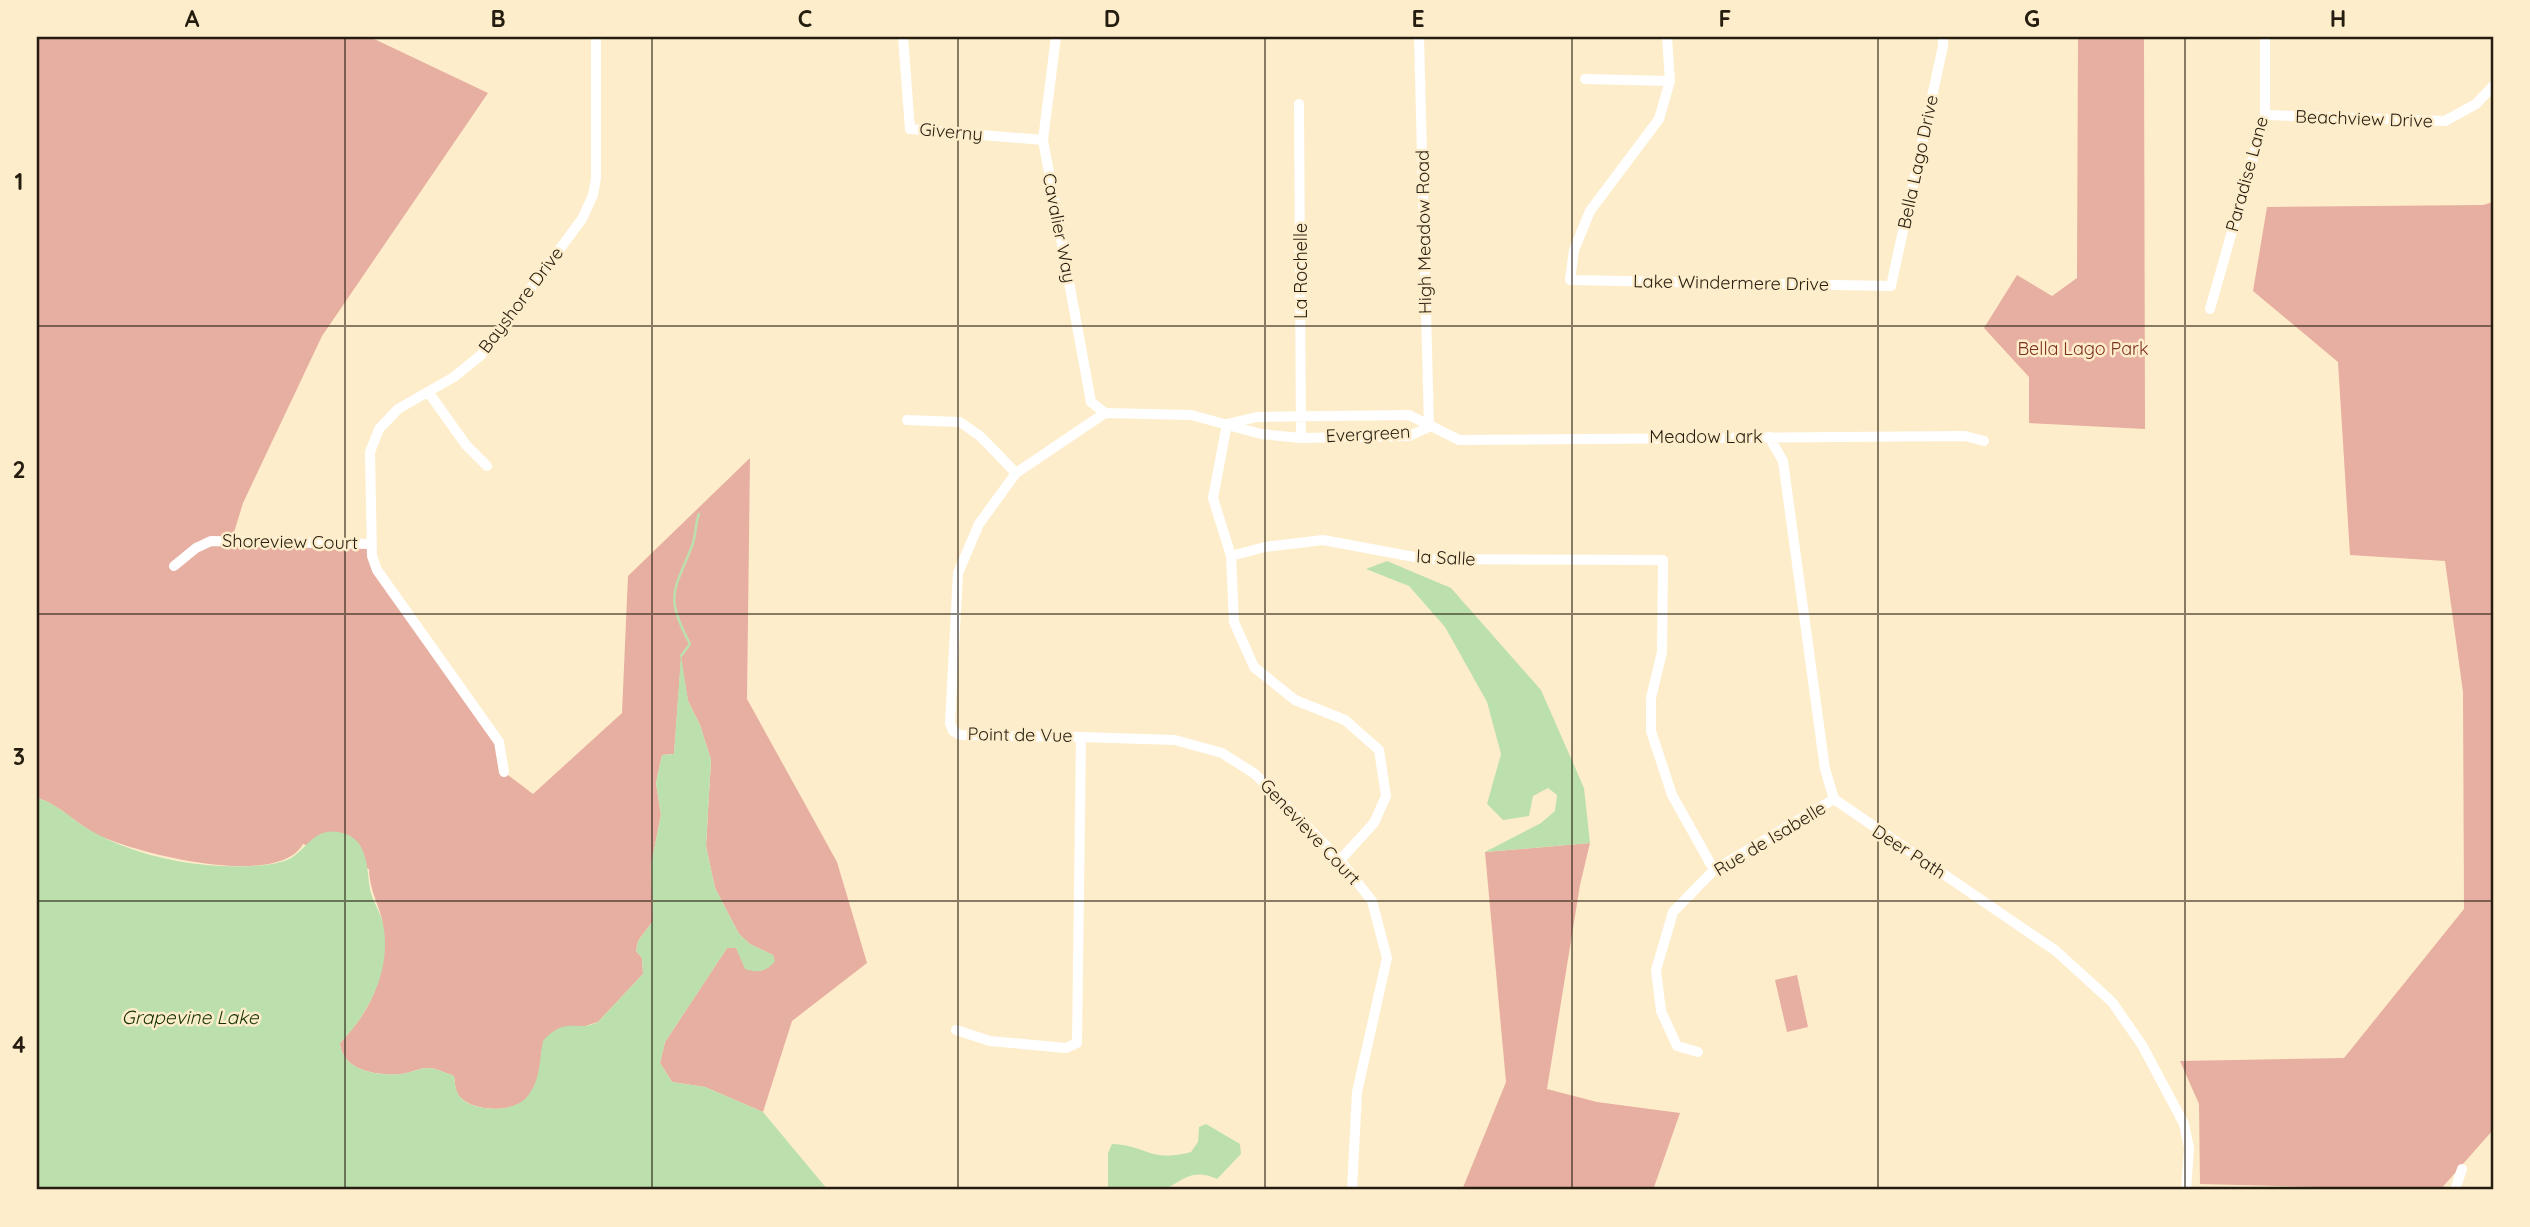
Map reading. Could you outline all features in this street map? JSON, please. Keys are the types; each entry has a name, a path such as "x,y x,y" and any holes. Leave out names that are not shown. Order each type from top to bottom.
{"street":[{"name":"Bayshore Drive","path":"504,772 499,741 377,569 372,544 373,442 387,418 429,393 481,355 582,219 593,195 596,178 596,37"},
{"name":"Giverny","path":"902,37 910,129 1043,140"},
{"name":"Cavalier Way","path":"1056,37 1043,140 1091,401 1105,413"},
{"name":"High Meadow Road","path":"1419,37 1429,427"},
{"path":"1585,79 1670,81 1667,37"},
{"name":"Bella Lago Drive","path":"1892,286 1941,58 1942,37"},
{"name":"Paradise Lane","path":"2210,309 2265,115 2265,37"},
{"name":"Lake Windermere Drive","path":"1670,81 1659,119 1590,211 1574,250 1570,280 1892,286"},
{"name":"Beachview Drive","path":"2265,115 2445,121 2476,104 2493,86"},
{"name":"La Rochelle","path":"1299,104 1301,438"},
{"path":"429,393 466,445 486,466"},
{"name":"Evergreen","path":"1105,413 1191,415 1261,433 1301,438 1409,436 1429,427"},
{"name":"Point de Vue","path":"957,1030 990,1041 1066,1048 1077,1043 1081,737 960,735 953,731 950,723 958,573 985,512 1016,473 1105,413"},
{"name":"Evergreen","path":"1227,424 1257,417 1409,415 1429,427"},
{"path":"907,420 960,422 981,436 1016,473"},
{"path":"1227,424 1213,498 1231,556 1234,622 1254,667 1295,700 1345,720 1379,750 1386,796 1374,823 1340,860"},
{"name":"Meadow Lark","path":"1429,427 1459,440 1965,436 1984,441"},
{"path":"1769,437 1780,451 1783,461 1825,769 1834,799"},
{"name":"la Salle","path":"1231,556 1265,547 1323,540 1424,559 1663,560 1662,652 1651,698 1651,731 1672,795 1714,870"},
{"name":"Shoreview Court","path":"174,566 196,548 211,541 372,544"},
{"name":"Genevieve Court","path":"1081,737 1175,740 1223,753 1255,774 1340,860 1372,901 1387,958 1357,1092 1352,1190"},
{"name":"Rue de Isabelle","path":"1699,1052 1677,1046 1661,1011 1656,970 1673,912 1714,870 1834,799"},
{"name":"Deer Path","path":"1834,799 2056,951 2112,1002 2142,1045 2184,1124 2189,1148 2186,1190"},
{"path":"2455,1190 2462,1169"}],"green space":[{"path":"37,37 370,37 488,93 322,336 243,503 232,539 372,544 372,556 499,742 504,772 533,794 622,713 628,576 750,458 747,699 837,862 867,963 792,1021 763,1112 705,1087 672,1082 660,1063 665,1042 727,948 736,948 742,958 773,955 750,944 739,934 715,888 706,846 711,760 700,725 688,701 681,661 674,754 662,755 656,783 661,815 651,865 653,921 638,941 636,951 642,958 643,974 598,1022 582,1027 541,1051 540,1069 534,1088 527,1098 513,1106 494,1109 474,1106 460,1097 454,1076 438,1070 424,1068 392,1074 372,1072 354,1066 342,1052 340,1043 369,1004 383,959 383,926 371,886 369,869 303,844 288,858 265,865 237,866 172,858 96,834 53,805 37,798"},
{"name":"Bella Lago Park","path":"2078,37 2144,37 2145,429 2029,423 2029,377 1984,328 2017,275 2052,296 2077,278"},
{"path":"2493,202 2493,1130 2440,1190 2200,1184 2199,1104 2180,1061 2344,1058 2464,909 2463,692 2445,561 2350,555 2338,362 2253,291 2267,207 2483,205"},
{"path":"1590,843 1580,885 1547,1089 1597,1102 1680,1113 1653,1190 1462,1190 1506,1082 1485,852"},
{"path":"1797,975 1808,1027 1787,1032 1775,980"}],"water":[{"path":"1387,561 1451,588 1541,690 1584,788 1590,843 1485,852 1541,823 1555,811 1557,795 1548,788 1533,796 1529,816 1503,820 1487,804 1501,754 1487,702 1445,627 1409,586 1366,569"},
{"name":"Grapevine Lake","path":"681,655 688,701 700,725 711,760 706,846 715,888 739,934 750,944 773,955 775,961 758,971 745,969 736,948 727,948 665,1042 660,1063 672,1082 705,1087 763,1112 828,1190 37,1190 37,798 53,805 95,833 121,845 150,855 193,864 258,866 287,860 312,839 326,832 346,834 353,838 359,843 365,857 371,893 382,920 385,941 376,989 361,1018 340,1043 342,1052 354,1066 372,1072 392,1074 425,1068 438,1070 454,1076 460,1097 474,1106 493,1109 512,1106 520,1103 531,1092 539,1071 543,1041 551,1033 565,1026 584,1026 598,1022 643,974 642,958 636,951 638,941 653,921 651,865 661,815 656,783 662,755 674,754"},
{"path":"1206,1124 1240,1144 1241,1154 1217,1179 1199,1174 1159,1190 1108,1190 1108,1153 1112,1144 1133,1147 1156,1155 1177,1155 1191,1152 1198,1142 1199,1127"}],"waterway":[{"path":"681,656 690,644 677,614 674,594 693,542 699,514"}]}
